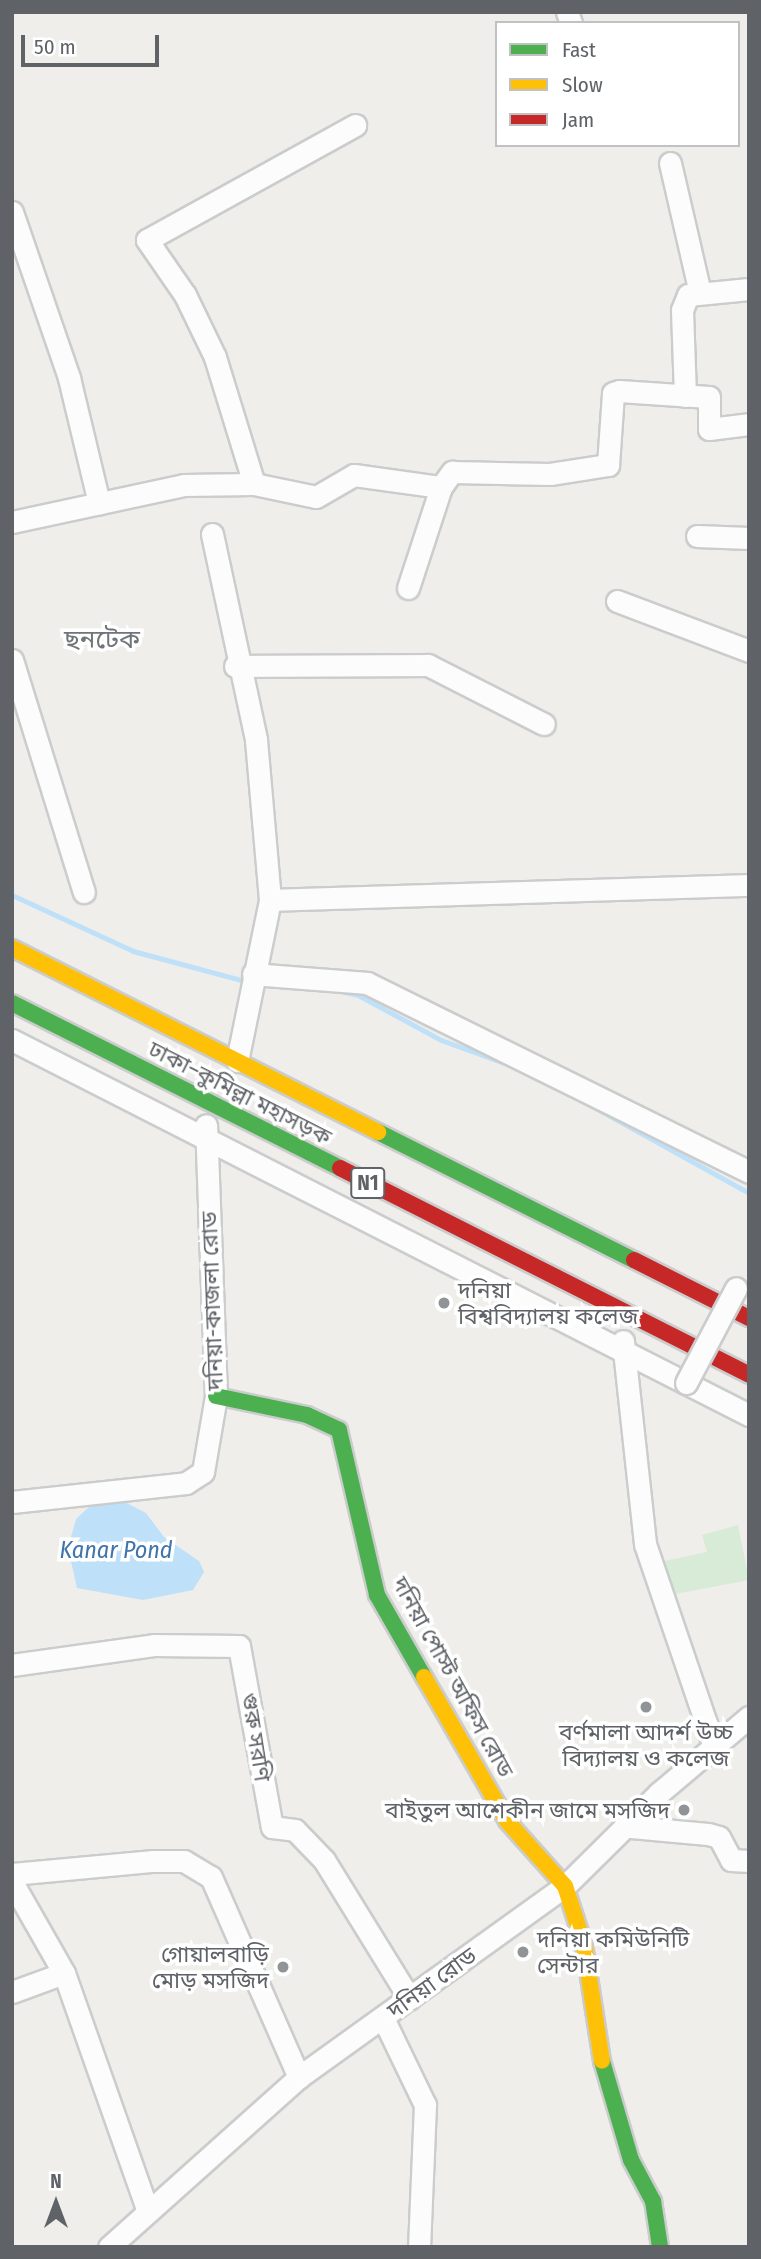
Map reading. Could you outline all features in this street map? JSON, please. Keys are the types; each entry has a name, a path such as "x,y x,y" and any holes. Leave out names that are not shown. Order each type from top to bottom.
{"main road":[{"path":"12,947 749,1318"},
{"name":"ঢাকা–কুমিল্লা মহাসড়ক","path":"12,967 749,1336"},
{"name":"ঢাকা–কুমিল্লা মহাসড়ক","path":"12,1003 749,1375"},
{"name":"দনিয়া পোস্ট অফিস রোড","path":"216,1396 298,1412 339,1430 377,1595 507,1821 565,1886"},
{"path":"565,1886 584,1945 604,2071 620,2105 631,2160 653,2201 660,2247"}],"street":[{"path":"254,484 215,358 185,295 147,240 355,125"},
{"path":"670,163 699,289"},
{"path":"12,212 69,378 99,503"},
{"path":"699,289 749,289"},
{"path":"685,396 682,310 699,289"},
{"path":"408,588 441,487 452,472 550,474 608,465 613,393 709,397 709,429 749,424"},
{"path":"12,522 184,485 254,484 316,497 354,475 441,487"},
{"path":"212,534 235,666 256,740 270,900 237,1061"},
{"path":"697,536 749,538"},
{"path":"617,601 749,651"},
{"path":"12,660 84,892"},
{"path":"235,666 428,665 544,724"},
{"path":"270,900 749,885"},
{"path":"252,980 367,983 749,1172"},
{"path":"12,1040 557,1317 684,1386 749,1415"},
{"name":"দনিয়া-কাজলা রোড","path":"12,1502 186,1483 203,1472 208,1458 216,1396 206,1102"},
{"path":"416,1246 432,1215"},
{"path":"557,1317 572,1286"},
{"path":"684,1386 736,1288"},
{"path":"622,1311 623,1351 645,1544 714,1746"},
{"name":"গুরু সরণি","path":"12,1665 154,1645 239,1646 272,1827 295,1830 324,1860 411,1999"},
{"name":"দনিয়া রোড","path":"110,2246 299,2077 565,1886 631,1827 659,1793 749,1717"},
{"path":"631,1827 719,1837 731,1860 749,1861"},
{"path":"12,1874 153,1861 184,1861 212,1877 299,2077"},
{"path":"12,1882 64,1973 148,2211"},
{"path":"12,1992 64,1973"},
{"path":"383,2018 425,2105 419,2247"}],"green space":[{"path":"738,1525 749,1580 665,1596 655,1563 707,1552 702,1535"}],"water":[{"name":"Kanar Pond","path":"119,1499 146,1513 164,1537 199,1561 204,1572 193,1590 143,1600 77,1588 68,1548 76,1519 90,1506"}],"waterway":[{"path":"12,895 133,951 249,982"},
{"path":"335,990 358,995 441,1040 515,1067"},
{"path":"583,1101 749,1193"}],"traffic: fast":[{"path":"12,1003 340,1168"},
{"path":"378,1132 634,1260"},
{"path":"216,1396 307,1415 339,1430 377,1595 424,1677"},
{"path":"602,2061 631,2160 653,2201 660,2247"}],"traffic: slow":[{"path":"12,948 378,1132"},
{"path":"424,1677 507,1821 565,1886 584,1945 602,2061"}],"traffic: jam":[{"path":"340,1168 749,1375"},
{"path":"634,1260 749,1318"}],"place":[{"name":"দনিয়া বিশ্ববিদ্যালয় কলেজ","path":"444,1303"},
{"name":"বর্ণমালা আদর্শ উচ্চ বিদ্যালয় ও কলেজ","path":"646,1707"},
{"name":"বাইতুল আশেকীন জামে মসজিদ","path":"684,1810"},
{"name":"দনিয়া কমিউনিটি সেন্টার","path":"523,1952"},
{"name":"গোয়ালবাড়ি মোড় মসজিদ","path":"283,1967"}],"district":[{"name":"ছনটেক","path":"102,640"}]}
